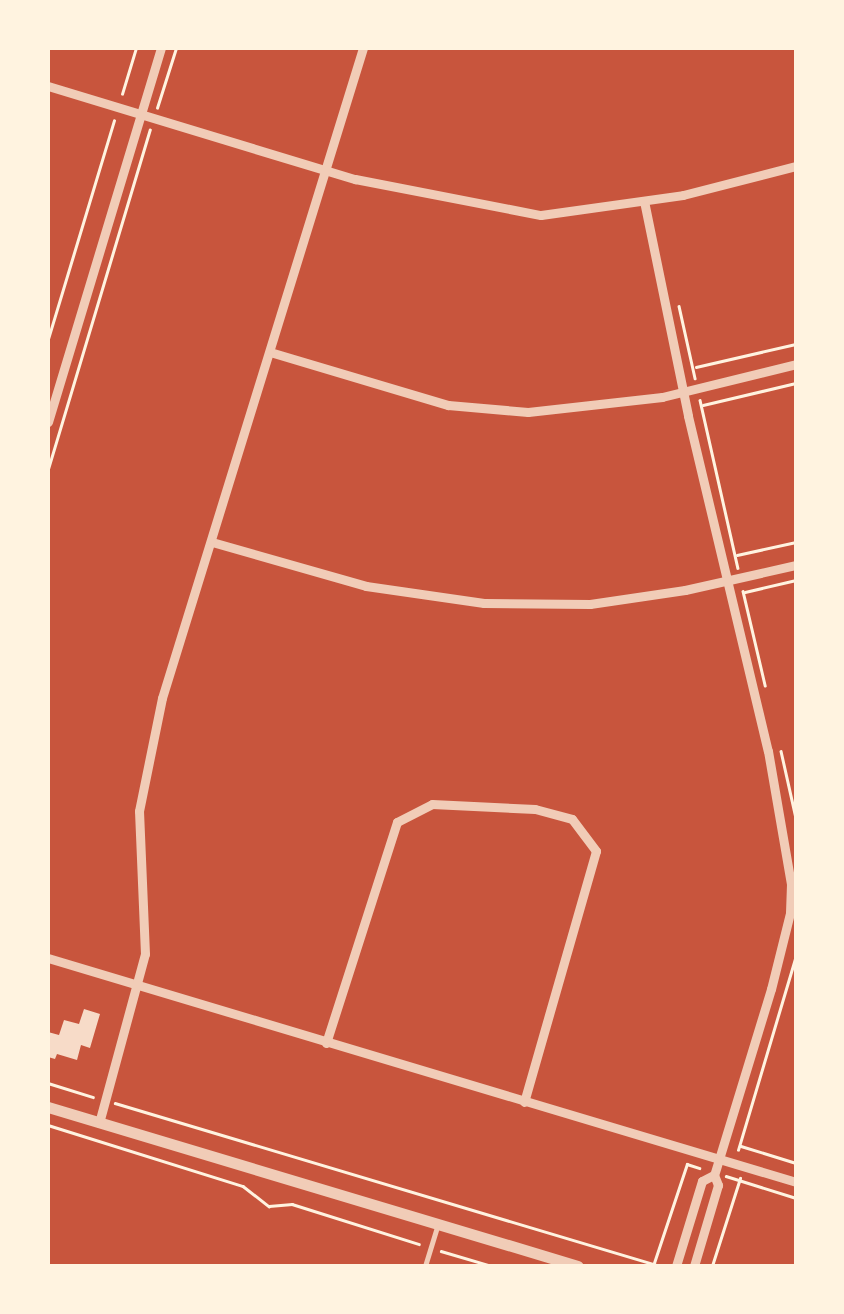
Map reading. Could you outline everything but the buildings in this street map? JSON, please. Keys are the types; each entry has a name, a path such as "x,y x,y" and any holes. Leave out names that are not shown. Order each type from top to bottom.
{"street":[{"path":"48,422 161,48"},
{"path":"100,1123 145,954 139,811 162,698 363,48"},
{"path":"48,86 326,170 541,215 644,201 796,166"},
{"path":"644,201 683,392 768,751 791,884 790,913 772,988 714,1174 718,1185 694,1266"},
{"path":"270,352 448,405 528,412 683,392 796,364"},
{"path":"212,542 366,586 484,603 590,604 740,578 796,564"},
{"path":"326,1043 397,822 432,804 535,808 572,819 596,851 524,1102"},
{"path":"48,958 796,1182"},
{"path":"48,1107 578,1266"},
{"path":"676,1266 702,1181 714,1174"}],"lane":[{"path":"425,1266 438,1224"}],"path":[{"path":"48,339 136,48"},
{"path":"48,469 176,48"},
{"path":"679,306 766,686"},
{"path":"693,368 796,344"},
{"path":"701,406 796,383"},
{"path":"735,556 796,542"},
{"path":"744,592 796,580"},
{"path":"779,743 796,818"},
{"path":"712,1266 740,1180 740,1146 796,954"},
{"path":"48,1083 660,1266"},
{"path":"48,1125 243,1186 268,1206 292,1204 492,1266"},
{"path":"732,1144 796,1164"},
{"path":"653,1264 687,1164 796,1198"}]}
